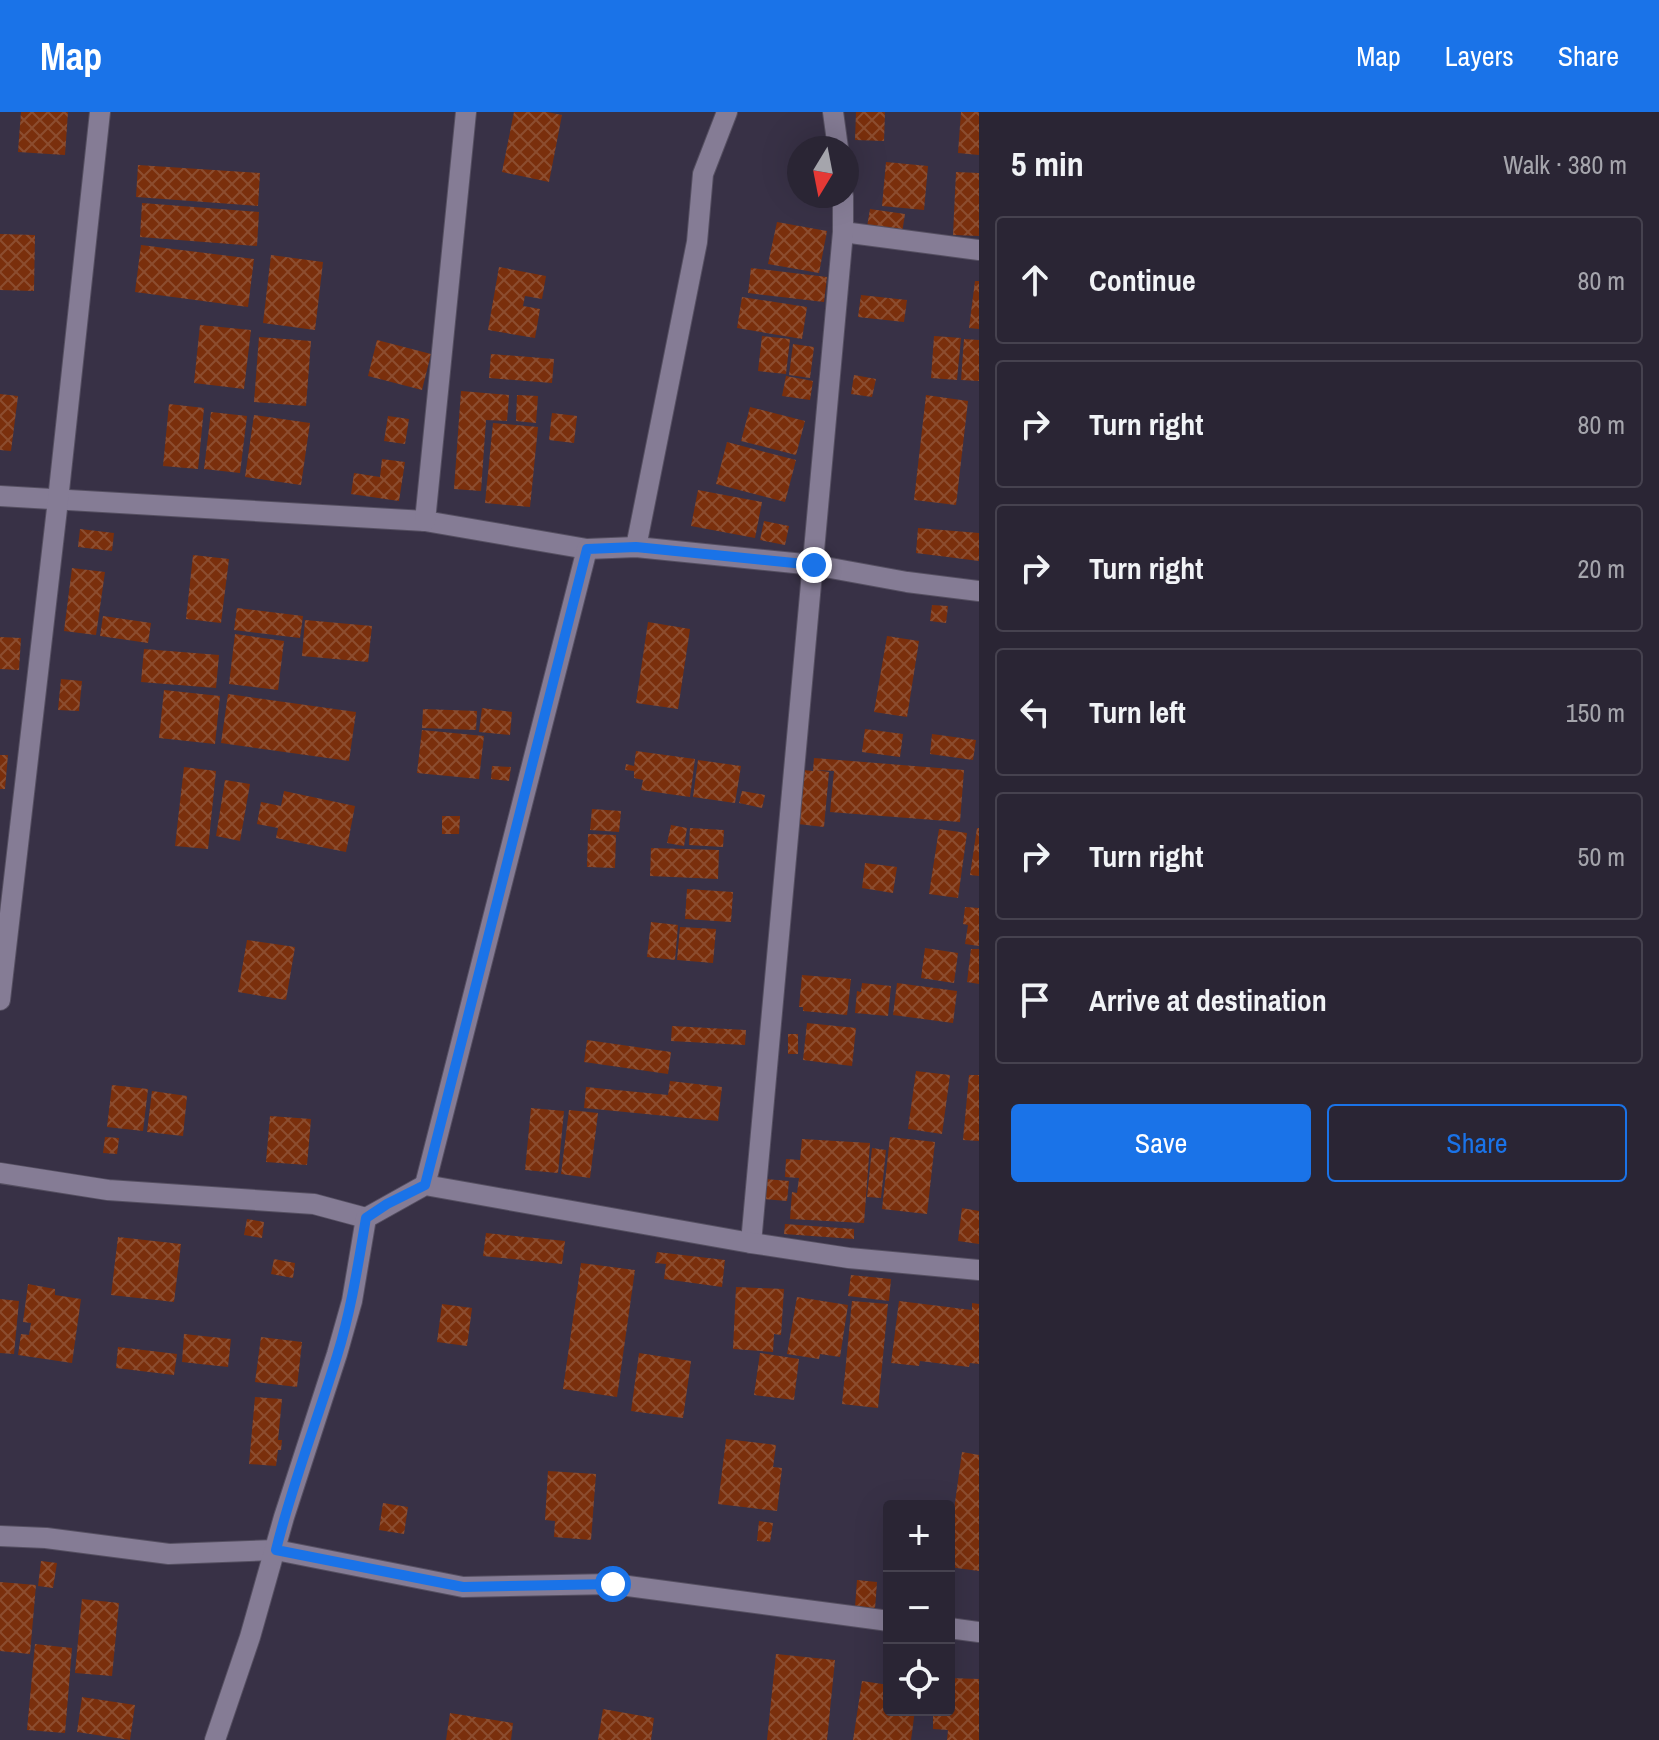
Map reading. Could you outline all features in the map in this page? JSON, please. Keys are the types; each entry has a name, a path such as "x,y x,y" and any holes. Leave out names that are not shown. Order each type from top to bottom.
{"street":[{"path":"0,1000 100,112"},
{"path":"425,521 466,112"},
{"path":"636,547 697,242 703,174 727,112"},
{"path":"833,112 836,136"},
{"path":"751,1243 814,565 843,208"},
{"path":"843,232 979,250"},
{"path":"0,496 425,521 587,549 636,547 814,565 979,591"},
{"path":"425,1185 587,549"},
{"path":"0,1173 108,1190 314,1204 366,1218"},
{"path":"215,1740 337,1354 352,1301 366,1218 387,1204 425,1185 751,1243 849,1258 979,1270"},
{"path":"0,1536 46,1538 169,1554 276,1550 463,1587 613,1584 883,1620"},
{"path":"955,1629 979,1632"}],"building":[{"path":"21,112 68,112 65,155 18,152"},
{"path":"514,112 562,115 549,182 502,172"},
{"path":"856,112 885,112 884,141 859,140 859,136 855,136"},
{"path":"961,112 979,112 979,155 958,153"},
{"path":"886,162 928,166 924,210 882,206"},
{"path":"138,165 260,173 258,206 136,197"},
{"path":"956,172 979,173 979,236 953,235"},
{"path":"142,203 259,212 257,246 140,237"},
{"path":"870,209 905,214 902,233 867,227"},
{"path":"777,222 827,231 819,273 768,264"},
{"path":"0,234 35,235 34,291 0,290"},
{"path":"141,245 254,259 248,307 135,292"},
{"path":"271,255 323,262 315,330 263,323"},
{"path":"499,267 546,276 542,299 525,296 523,306 540,309 535,338 488,330"},
{"path":"751,268 827,277 824,302 748,293"},
{"path":"975,281 979,281 979,329 969,328"},
{"path":"861,295 907,300 904,322 858,317"},
{"path":"742,297 807,307 802,339 737,328"},
{"path":"200,325 251,330 244,389 194,383"},
{"path":"762,336 790,339 786,374 758,371"},
{"path":"934,336 961,338 957,380 931,378"},
{"path":"259,337 311,341 306,406 254,402"},
{"path":"964,339 979,340 979,381 961,380"},
{"path":"377,340 431,354 422,390 368,376"},
{"path":"793,344 814,347 810,378 789,375"},
{"path":"491,354 554,359 552,383 489,378"},
{"path":"854,375 876,379 872,397 851,394"},
{"path":"786,376 813,381 810,400 782,396"},
{"path":"461,391 509,395 507,421 486,420 481,491 454,489"},
{"path":"0,394 18,396 11,451 0,450"},
{"path":"517,395 538,396 536,423 516,421"},
{"path":"926,395 968,401 956,505 914,500"},
{"path":"169,404 204,408 198,469 163,466"},
{"path":"750,407 805,421 796,455 741,441"},
{"path":"211,412 247,416 240,473 204,469"},
{"path":"552,413 577,416 574,443 549,440"},
{"path":"254,415 310,423 301,485 245,477"},
{"path":"388,416 409,419 405,444 384,441"},
{"path":"493,423 538,427 530,507 485,503"},
{"path":"727,442 796,460 785,502 716,484"},
{"path":"382,459 405,462 399,501 351,494 354,473 380,477"},
{"path":"698,490 762,502 755,538 691,526"},
{"path":"764,521 789,526 785,545 760,540"},
{"path":"918,528 979,533 979,561 916,553"},
{"path":"80,529 114,533 112,551 78,547"},
{"path":"193,555 229,559 221,623 186,619"},
{"path":"72,568 105,572 96,635 64,631"},
{"path":"932,605 948,606 946,623 930,621"},
{"path":"237,608 303,616 300,638 234,630"},
{"path":"103,616 151,623 148,643 100,636"},
{"path":"305,620 372,626 368,662 302,656"},
{"path":"648,622 690,629 678,709 636,703"},
{"path":"235,634 284,641 278,690 229,684"},
{"path":"887,636 919,641 907,717 874,712"},
{"path":"0,637 21,638 19,670 0,669"},
{"path":"144,649 219,655 216,688 141,682"},
{"path":"61,679 82,681 79,711 58,710"},
{"path":"164,690 220,696 215,744 159,738"},
{"path":"228,694 356,712 349,761 221,743"},
{"path":"482,708 512,712 510,735 479,732"},
{"path":"423,709 477,711 476,730 422,728"},
{"path":"865,729 903,734 900,757 862,752"},
{"path":"422,730 484,736 479,779 417,773"},
{"path":"932,734 976,740 973,760 930,754"},
{"path":"636,751 695,759 690,797 641,790 643,780 634,778 634,771 625,770 626,764 634,766"},
{"path":"0,755 8,755 5,789 0,789"},
{"path":"814,758 964,770 960,822 830,812 834,771 816,770 829,772 824,827 798,824 803,770 813,771"},
{"path":"698,760 741,766 735,803 693,797"},
{"path":"492,766 511,767 509,781 491,779"},
{"path":"184,767 216,771 208,849 175,846"},
{"path":"225,780 250,784 240,841 216,836"},
{"path":"284,791 355,806 346,852 276,838 278,828 257,824 261,802 281,806"},
{"path":"742,791 765,795 762,808 739,803"},
{"path":"592,809 621,811 619,832 590,830"},
{"path":"442,816 460,816 459,834 442,834"},
{"path":"671,825 687,828 684,846 667,843"},
{"path":"690,828 724,830 723,847 689,845"},
{"path":"979,828 979,876 970,875"},
{"path":"939,829 967,833 958,898 929,894"},
{"path":"588,834 616,835 615,868 587,867"},
{"path":"651,848 719,850 718,879 650,876"},
{"path":"865,863 897,867 893,893 862,888"},
{"path":"687,889 733,892 731,922 685,919"},
{"path":"965,907 979,908 979,946 965,944 968,925 963,924"},
{"path":"651,922 678,925 675,960 647,957"},
{"path":"680,927 716,929 713,963 677,960"},
{"path":"247,940 295,947 286,1000 238,992"},
{"path":"925,948 958,953 954,983 921,978"},
{"path":"971,949 979,949 979,984 967,982"},
{"path":"802,975 851,979 847,1015 803,1011 803,1007 799,1007"},
{"path":"862,983 891,986 888,1016 855,1013 857,991 861,992"},
{"path":"897,983 957,991 953,1023 893,1015"},
{"path":"807,1023 856,1028 852,1066 803,1060"},
{"path":"672,1026 746,1030 745,1045 671,1041"},
{"path":"788,1034 798,1034 798,1054 788,1054"},
{"path":"587,1040 671,1052 668,1074 584,1062"},
{"path":"916,1071 950,1075 942,1134 908,1129"},
{"path":"969,1075 979,1075 979,1141 963,1140"},
{"path":"670,1081 722,1087 718,1121 584,1108 586,1087 668,1095"},
{"path":"112,1085 148,1089 143,1131 107,1127"},
{"path":"152,1091 187,1096 183,1136 147,1132"},
{"path":"531,1108 564,1111 558,1173 525,1170"},
{"path":"569,1110 598,1113 590,1178 561,1174"},
{"path":"270,1116 311,1119 307,1165 266,1162"},
{"path":"105,1137 119,1138 117,1154 103,1153"},
{"path":"890,1137 935,1142 927,1214 882,1209"},
{"path":"802,1139 870,1143 864,1223 790,1219 792,1192 797,1193 799,1178 785,1177 786,1159 800,1160"},
{"path":"872,1148 886,1150 881,1198 867,1197"},
{"path":"765,1179 789,1181 787,1201 763,1199"},
{"path":"962,1208 979,1211 979,1244 958,1241"},
{"path":"247,1219 264,1222 262,1238 244,1235"},
{"path":"785,1224 854,1229 854,1239 784,1234"},
{"path":"486,1233 565,1241 562,1264 483,1256"},
{"path":"118,1237 181,1244 174,1302 111,1295"},
{"path":"657,1252 725,1260 722,1287 664,1279 666,1264 655,1263"},
{"path":"274,1259 295,1263 293,1278 271,1274"},
{"path":"581,1263 635,1270 617,1397 563,1389"},
{"path":"851,1275 891,1279 889,1301 848,1296"},
{"path":"28,1284 55,1289 55,1295 81,1299 72,1363 18,1355 21,1334 29,1335 31,1323 23,1322"},
{"path":"736,1287 784,1289 781,1335 774,1334 773,1352 733,1349"},
{"path":"797,1297 848,1305 840,1357 820,1354 819,1359 787,1354"},
{"path":"0,1299 19,1301 14,1354 0,1353"},
{"path":"852,1301 888,1304 878,1408 842,1404"},
{"path":"899,1301 972,1310 972,1303 979,1304 979,1364 970,1363 969,1367 920,1361 919,1366 891,1363"},
{"path":"442,1304 472,1308 467,1346 437,1342"},
{"path":"184,1334 231,1339 228,1367 182,1362"},
{"path":"261,1337 302,1342 297,1387 255,1382"},
{"path":"118,1347 177,1354 174,1375 116,1368"},
{"path":"639,1353 691,1361 683,1418 631,1411"},
{"path":"760,1353 799,1359 794,1400 754,1395"},
{"path":"255,1397 282,1399 278,1440 282,1440 276,1466 249,1464"},
{"path":"726,1439 776,1445 773,1467 782,1468 777,1511 718,1504"},
{"path":"962,1452 979,1455 979,1571 955,1568 955,1503"},
{"path":"548,1471 596,1474 591,1540 554,1537 555,1521 545,1520"},
{"path":"383,1503 408,1507 404,1534 379,1530"},
{"path":"759,1521 773,1523 770,1542 757,1541"},
{"path":"41,1561 57,1563 53,1588 38,1586"},
{"path":"857,1580 877,1582 875,1609 855,1607"},
{"path":"0,1582 36,1585 30,1654 0,1651"},
{"path":"82,1599 119,1603 112,1676 75,1673"},
{"path":"35,1644 72,1648 65,1733 27,1730"},
{"path":"776,1654 835,1660 827,1740 767,1740"},
{"path":"955,1678 979,1679 979,1740 947,1740 948,1730 933,1729 933,1716 955,1716"},
{"path":"862,1681 883,1684 883,1716 914,1716 911,1740 853,1740"},
{"path":"82,1697 135,1705 130,1740 77,1732"},
{"path":"603,1709 654,1718 651,1740 598,1740"},
{"path":"450,1713 513,1723 511,1740 446,1740"}],"route":[{"path":"613,1584 463,1587 276,1550 352,1301 366,1218 425,1185 587,549 636,547 814,565"}]}
